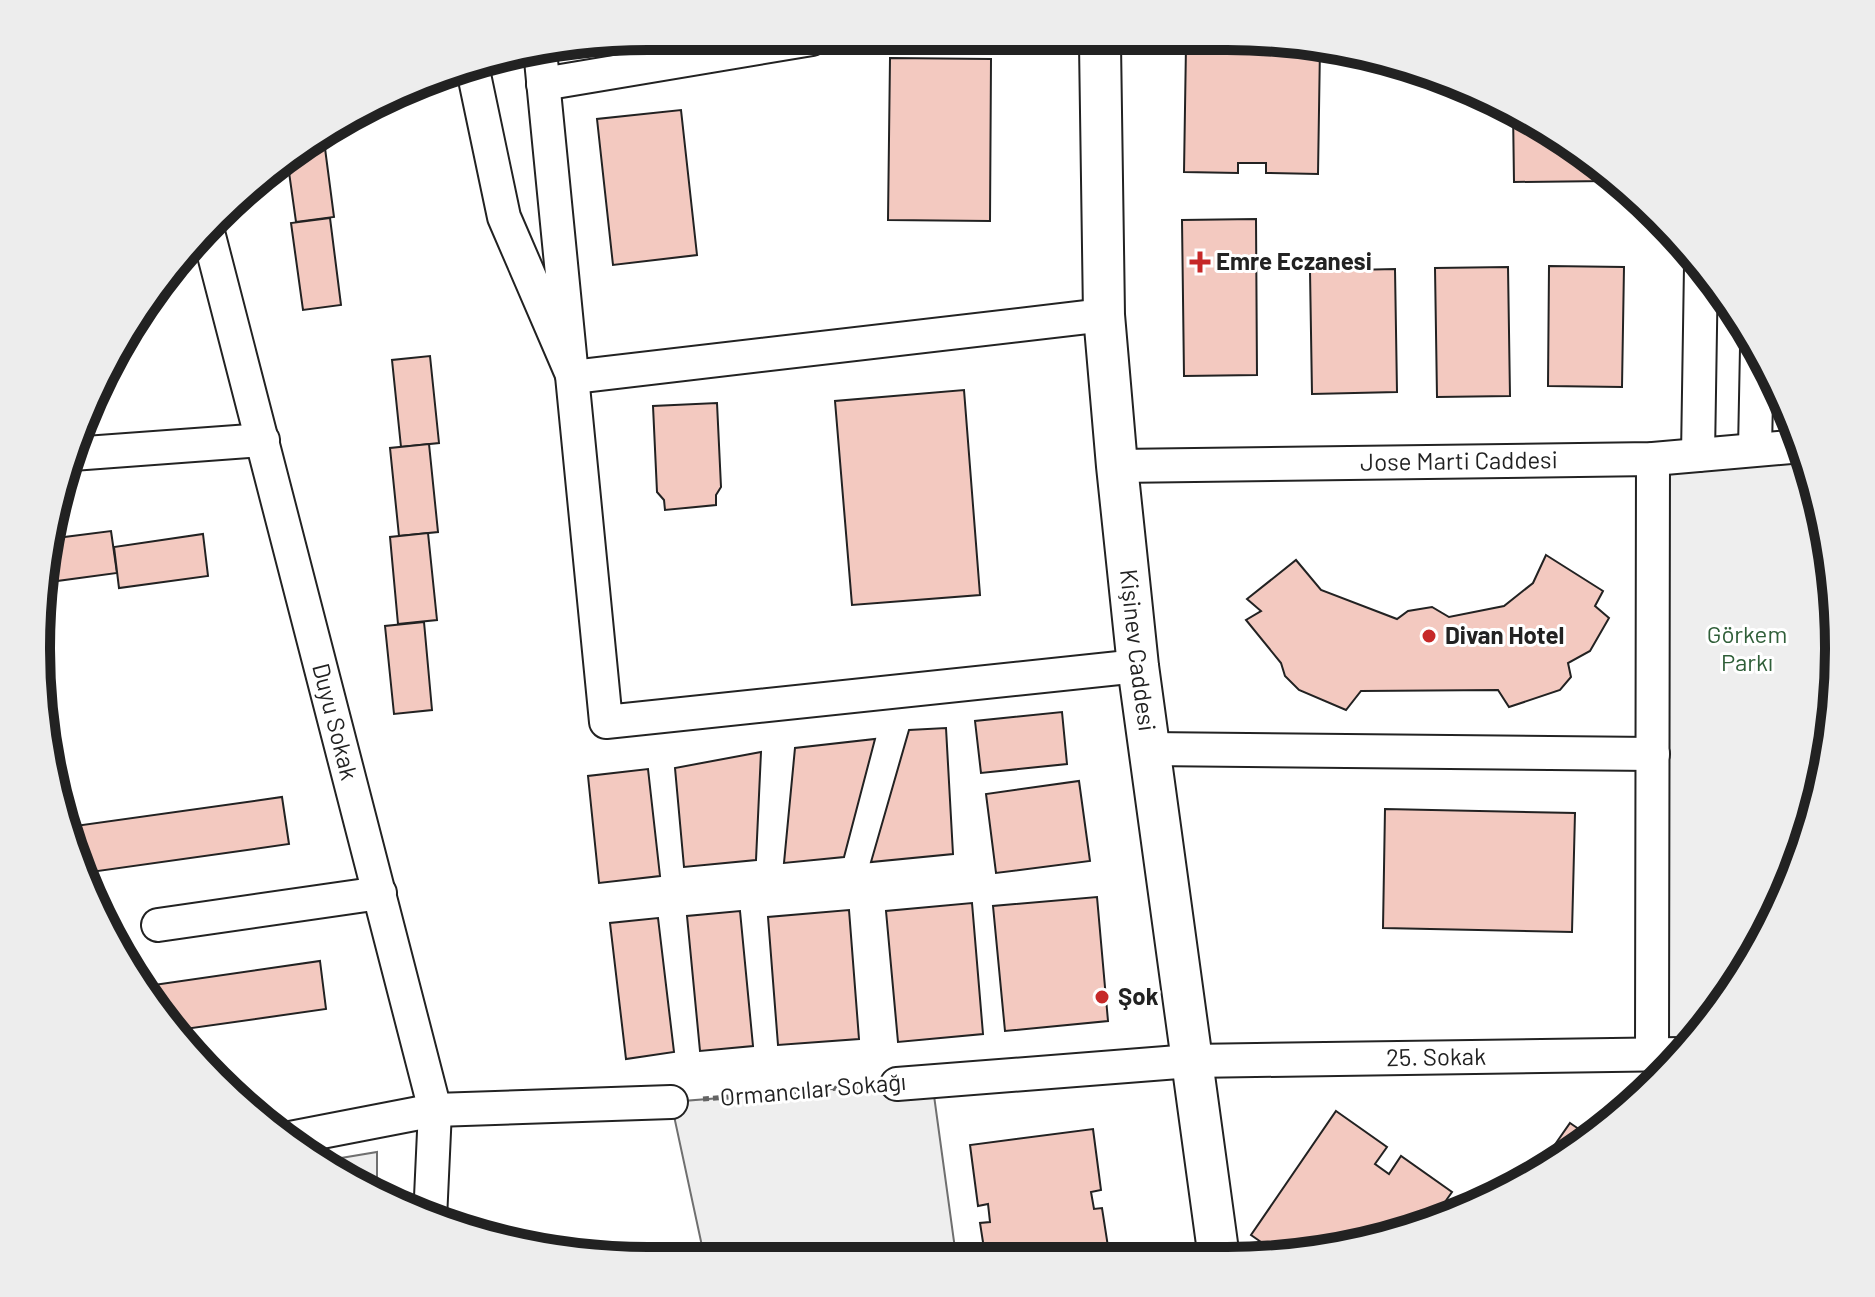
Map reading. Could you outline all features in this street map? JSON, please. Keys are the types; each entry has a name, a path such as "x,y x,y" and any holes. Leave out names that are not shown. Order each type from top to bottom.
{"street":[{"path":"543,84 746,50"},
{"name":"Kişinev Caddesi","path":"1100,50 1104,315 1117,466 1138,666 1217,1247"},
{"path":"541,60 606,722 1138,666"},
{"path":"474,76 504,217 573,377"},
{"name":"Duyu Sokak","path":"210,241 435,1110 431,1205"},
{"path":"1698,455 1701,284"},
{"path":"573,377 1104,315"},
{"path":"1755,449 1757,371"},
{"path":"83,453 263,440"},
{"name":"Jose Marti Caddesi","path":"1117,466 1653,459 1790,447"},
{"path":"1653,459 1653,754 1667,1053"},
{"path":"1149,749 1653,754"},
{"path":"158,925 380,893"},
{"name":"25. Sokak","path":"1191,1061 1666,1054"},
{"name":"Ormancılar Sokağı","path":"897,1084 1191,1061"},
{"path":"302,1136 435,1110 671,1102"}],"path":[{"name":"Ormancılar Sokağı","path":"671,1102 897,1084"}],"green space":[{"name":"Görkem Parkı","path":"1790,447 1805,494 1820,570 1825,648 1820,727 1813,765 1805,803 1779,878 1745,948 1724,981 1667,1053 1652,1053 1653,459"},
{"path":"932,1081 955,1247 702,1247 671,1102"},
{"path":"377,1152 377,1181 349,1167 336,1159"}],"building":[{"path":"1186,50 1266,51 1320,58 1318,174 1266,173 1266,163 1238,163 1238,173 1184,172"},
{"path":"890,58 991,59 990,221 888,220"},
{"path":"681,110 697,255 613,265 597,119"},
{"path":"1513,123 1559,151 1599,181 1514,182"},
{"path":"325,146 334,217 296,222 289,171"},
{"path":"330,218 341,305 303,310 291,223"},
{"path":"1256,219 1257,375 1184,376 1182,220"},
{"path":"1549,266 1624,267 1622,387 1548,386"},
{"path":"1508,267 1510,396 1437,397 1435,268"},
{"path":"1395,269 1397,392 1312,394 1310,271"},
{"path":"430,356 439,443 401,447 392,360"},
{"path":"964,390 980,595 852,605 835,401"},
{"path":"717,403 721,487 716,495 716,505 665,510 664,500 657,492 653,406"},
{"path":"429,444 438,532 399,536 390,448"},
{"path":"111,531 117,573 54,581 61,537"},
{"path":"428,533 437,620 398,624 390,537"},
{"path":"203,534 208,576 119,588 114,547"},
{"name":"Divan Hotel","path":"1546,555 1603,591 1595,606 1609,618 1590,651 1568,663 1571,677 1560,690 1509,707 1498,690 1361,691 1346,710 1299,690 1285,676 1281,663 1246,620 1261,611 1247,599 1296,560 1321,590 1397,619 1408,611 1432,607 1449,617 1504,606 1533,583"},
{"path":"424,622 432,710 394,714 385,626"},
{"path":"1062,712 1067,764 981,773 975,721"},
{"path":"946,728 953,854 871,862 909,730"},
{"path":"875,739 844,857 784,863 795,748"},
{"path":"761,752 756,860 684,867 675,768"},
{"path":"648,769 660,876 599,883 588,776"},
{"path":"1079,781 1090,861 996,873 986,794"},
{"path":"282,797 289,844 94,872 77,826"},
{"path":"1385,809 1575,813 1572,932 1383,928"},
{"path":"1097,897 1108,1021 1005,1031 993,906"},
{"path":"972,903 983,1034 898,1042 886,911"},
{"path":"849,910 859,1039 778,1045 768,917"},
{"path":"740,911 753,1046 700,1051 687,916"},
{"path":"658,918 674,1052 626,1059 610,923"},
{"path":"320,961 326,1009 187,1029 154,985"},
{"path":"1336,1111 1387,1147 1375,1164 1389,1174 1401,1156 1452,1192 1442,1206 1381,1227 1267,1246 1251,1235"},
{"path":"1570,1123 1581,1130 1559,1146 1550,1152"},
{"path":"1093,1129 1101,1190 1091,1192 1094,1209 1102,1208 1108,1247 984,1247 980,1223 990,1222 988,1204 978,1206 970,1145"}],"place":[{"name":"Emre Eczanesi","path":"1200,262"},
{"name":"Divan Hotel","path":"1429,636"},
{"name":"Şok","path":"1102,997"}]}
